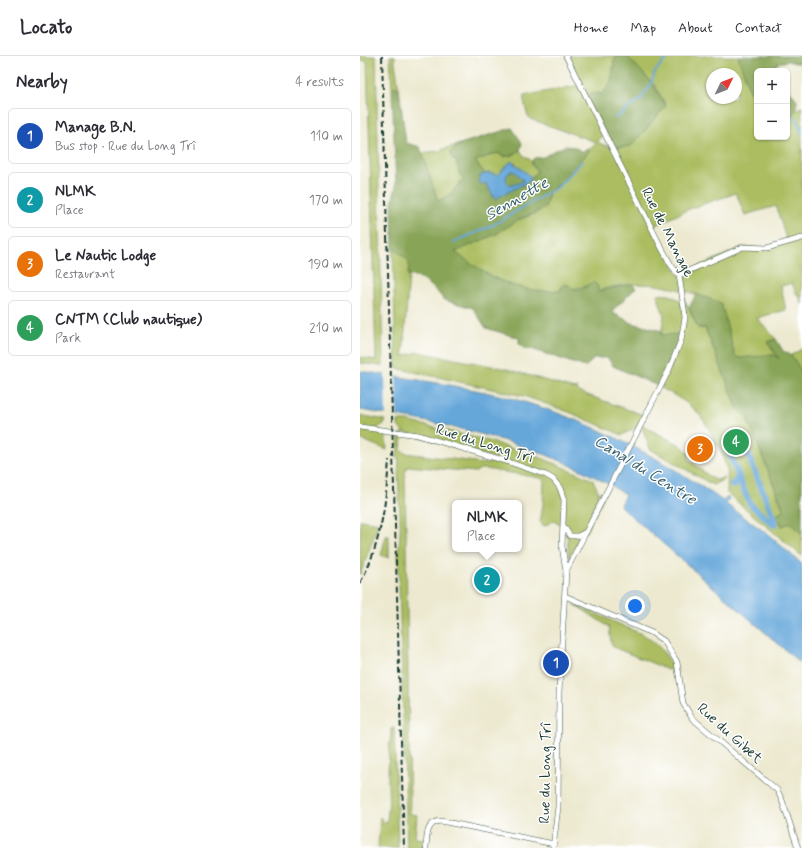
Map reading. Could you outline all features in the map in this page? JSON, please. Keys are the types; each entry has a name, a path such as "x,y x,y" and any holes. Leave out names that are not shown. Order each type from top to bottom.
{"street":[{"name":"Rue de Manage","path":"566,56 659,243 679,275 685,313 681,340 669,370 586,532"},
{"path":"679,275 743,247 767,248 802,238"},
{"name":"Rue du Long Trî","path":"360,427 418,435 506,461 546,475 553,479 562,494 562,546 566,571 558,722 558,807 553,846"},
{"path":"563,525 570,536 578,536 586,532"},
{"path":"566,571 586,532"},
{"name":"Rue du Gibet","path":"564,596 652,633 664,641 677,662 683,703 692,718 777,790 782,800 798,848"},
{"path":"426,848 428,829 434,823 441,821 553,846"}],"green space":[{"path":"360,56 376,56 383,366 360,363 360,357 376,360 367,61 360,61"},
{"path":"390,56 395,56 399,89 395,86 392,89"},
{"path":"566,56 618,56 614,60 612,82 602,94 598,93 605,134 598,141 599,143 612,148 631,146 666,106 655,86 626,56 738,56 742,68 754,104 754,140 790,140 790,117 797,109 802,107 802,304 792,283 781,286 786,310 757,318 776,339 768,342 780,361 774,355 739,358 735,356 721,303 676,289 645,284 629,284 598,291 593,283 578,288 562,286 560,291 529,289 504,282 480,269 454,252 496,234 518,220 537,213 547,201 549,192 565,180 596,142 530,119 527,114 523,96 580,85","holes":["736,193 745,215 776,206 787,242 767,248 743,247 679,275 652,227 689,209"]},
{"path":"618,56 628,57 654,86 666,106 631,146 612,148 587,99 591,93 602,94 608,86 613,70 614,60"},
{"path":"738,56 802,56 802,63 788,61 778,63 772,68 754,68 754,95 751,95"},
{"path":"395,86 399,89 406,143 420,147 438,201 451,194 463,179 459,174 456,162 450,152 463,143 512,128 522,143 520,150 512,156 497,153 475,161 485,174 481,176 495,199 516,187 526,184 537,171 532,165 534,158 544,157 565,146 575,147 582,152 587,148 590,150 565,180 549,192 545,208 518,220 496,234 455,252 480,269 504,282 529,289 560,291 564,284 569,285 571,289 581,289 593,282 598,286 598,291 632,284 636,288 613,310 613,313 632,323 662,331 661,335 682,334 660,387 613,366 608,358 595,358 585,367 531,349 526,350 519,344 519,338 486,328 473,308 444,300 429,284 419,278 408,275 409,261 393,248 392,203 396,186 392,89"},
{"path":"790,92 797,100 796,110 790,117"},
{"path":"463,143 455,147 451,157 457,163 463,179 451,194 438,201 422,153 438,151"},
{"path":"520,150 523,155 532,161 532,165 537,171 531,180 530,176 515,163 505,166 498,175 489,173 485,174 475,161 497,153 505,157"},
{"path":"514,171 523,180 522,183 509,186 506,182 507,174"},
{"path":"393,248 410,261 403,356 418,352 507,369 574,389 577,388 579,392 646,416 641,425 622,435 569,412 524,396 396,368"},
{"path":"657,294 669,295 684,302 684,299 698,328 705,328 738,409 747,418 784,511 776,515 782,526 790,523 802,534 802,556 727,493 727,471 725,463 719,447 701,416 688,404 660,387 682,334 661,335 664,316"},
{"path":"696,294 721,303 735,356 739,358 774,355 779,359 768,342 776,339 783,351 795,360 802,374 802,534 790,523 782,526 776,515 784,511 747,418 738,409 705,328 698,328 689,308"},
{"path":"802,349 802,374 791,355"},
{"path":"360,415 385,420 384,424 377,428 385,434 387,450 360,439"},
{"path":"398,421 407,421 489,441 544,459 593,480 602,500 586,532 581,535 569,559 567,534 563,525 553,521 544,526 540,522 543,505 544,480 541,478 486,469 480,469 476,472 408,466 405,472 410,814 417,815 415,838 424,839 426,848 407,848 398,551 400,539 398,482 399,459 397,458 399,435 403,432 398,426","holes":["403,432 505,461 477,464 475,462 405,453 401,449"]},
{"path":"641,425 682,446 689,454 689,460 714,480 721,479 725,475 723,480 713,485 650,449"},
{"path":"360,520 379,523 360,575"},
{"path":"386,536 389,536 389,558 381,555"},
{"path":"574,604 644,635 663,651 676,673 613,647 609,627"},
{"path":"394,727 398,848 378,848 380,817 386,824 387,818 389,753 391,729"}],"water":[{"path":"511,161 530,176 531,180 495,199 486,183 481,184 478,182 481,175 489,173 498,175","holes":["511,171 514,171 523,180 522,182 509,186 506,180 507,176"]},
{"name":"Canal du Centre","path":"360,371 477,390 525,402 555,412 642,451 697,483 723,501 727,496 729,498 726,504 769,535 802,564 802,660 799,662 620,506 625,494 563,462 497,438 429,422 360,410"}],"pier":[{"path":"385,373 396,374 397,417 386,416"}],"waterway":[{"name":"Sennette","path":"615,118 641,99 651,84 655,72 662,63 672,56"},
{"path":"795,116 802,133"},
{"name":"Sennette","path":"454,242 493,225 558,187 582,161"},
{"path":"730,440 740,443 743,442 774,519 774,525 750,504 740,481 734,486 732,485 739,477 725,444 730,440"}],"railway":[{"path":"382,56 404,848"},
{"path":"360,583 378,539 384,508 389,460"}],"place":[{"name":"CNTM (Club nautique)","path":"736,442"},
{"name":"Le Nautic Lodge","path":"700,449"},
{"name":"NLMK","path":"487,580"},
{"name":"Manage B.N.","path":"556,663"}]}
